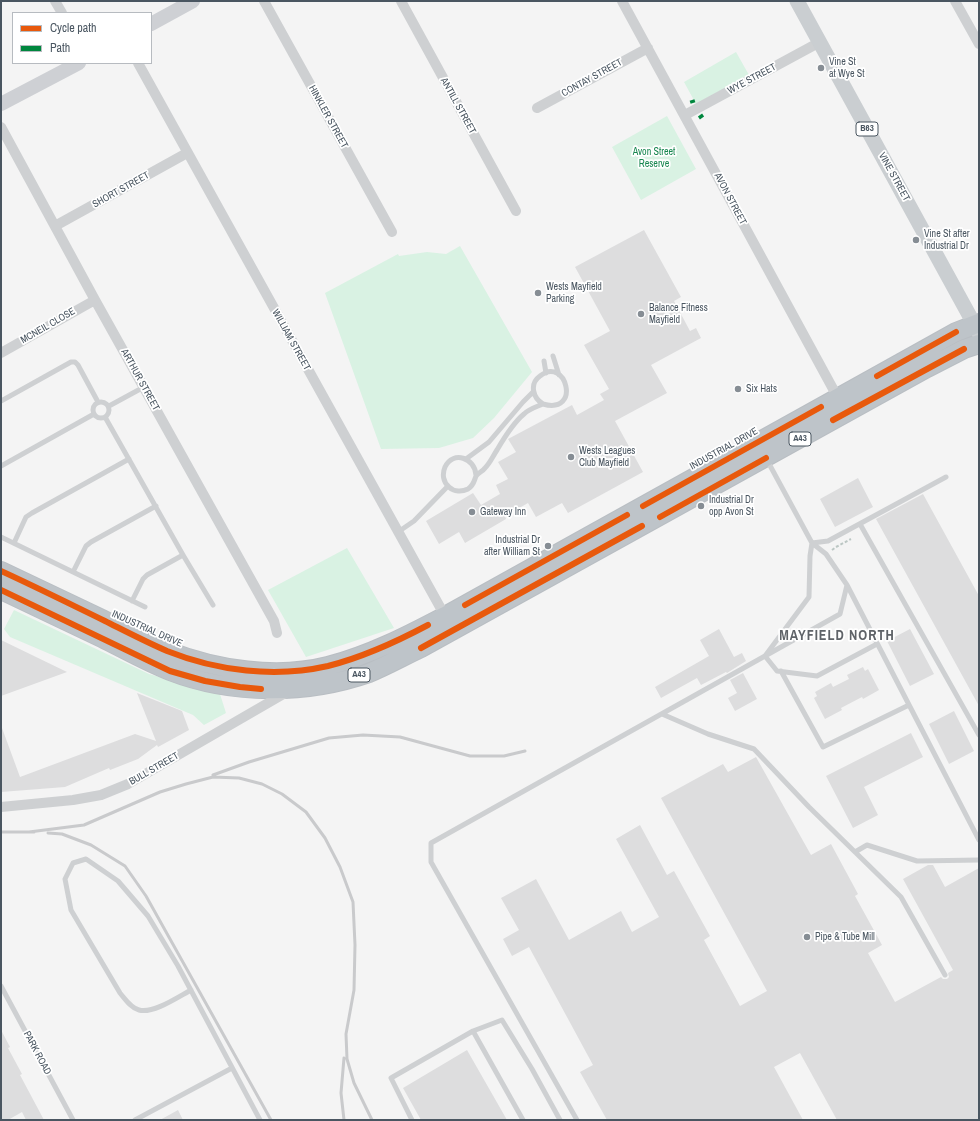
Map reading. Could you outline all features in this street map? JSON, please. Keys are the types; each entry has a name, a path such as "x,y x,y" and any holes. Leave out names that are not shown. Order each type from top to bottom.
{"highway":[{"name":"INDUSTRIAL DRIVE","path":"1,571 167,651 200,662 237,670 291,671 327,666 362,656 382,657 421,648 762,450 838,398 956,332 978,327"},
{"name":"INDUSTRIAL DRIVE","path":"1,590 170,671 204,681 240,687 275,689 292,689 330,683 369,672 396,642 762,450 964,349 979,344"}],"main road":[{"name":"VINE STREET","path":"797,1 978,327"}],"street":[{"path":"55,1 61,12"},
{"path":"152,23 194,1"},
{"name":"HINKLER STREET","path":"264,1 392,232"},
{"name":"ANTILL STREET","path":"401,1 516,211"},
{"name":"AVON STREET","path":"622,1 838,398"},
{"path":"955,1 979,44"},
{"name":"WYE STREET","path":"684,115 820,42"},
{"name":"CONTAY STREET","path":"537,108 648,48"},
{"path":"1,104 77,64"},
{"name":"WILLIAM STREET","path":"139,64 445,616"},
{"name":"ARTHUR STREET","path":"1,127 95,300 274,621 277,633"},
{"name":"SHORT STREET","path":"55,226 187,153"},
{"name":"MCNEIL CLOSE","path":"1,353 95,300"},
{"name":"BULL STREET","path":"1,807 73,800 101,795 128,784 292,689"}],"lane":[{"path":"553,356 559,375"},
{"path":"544,361 546,372"},
{"path":"1,401 71,362 75,362 98,402"},
{"path":"546,372 553,372 559,375 564,379 567,385 565,397 561,402 555,405 549,406 543,404 536,399 533,392 536,380 540,375 546,372"},
{"path":"109,406 144,387"},
{"path":"466,459 489,442 533,392"},
{"path":"98,402 103,402 109,406"},
{"path":"98,402 93,407 94,414 100,418 105,417"},
{"path":"476,475 485,469 511,428 524,414 543,404"},
{"path":"105,417 109,411 109,406"},
{"path":"1,466 94,414"},
{"path":"105,417 213,605"},
{"path":"762,450 812,543 826,554 847,585 979,840"},
{"path":"14,543 26,517 129,459"},
{"path":"453,459 466,459 474,465 476,475 473,485 467,489 457,491 445,483 443,474 446,465 453,459"},
{"path":"812,543 828,541 946,477"},
{"path":"398,532 414,521 448,486"},
{"path":"73,572 86,546 91,542 156,506"},
{"path":"860,524 979,734"},
{"path":"1,537 145,607"},
{"path":"765,656 809,597 810,556 812,543"},
{"path":"132,601 147,575 183,555"},
{"path":"577,1120 431,862 431,843 840,614 847,585"},
{"path":"765,656 777,671 817,676 877,644"},
{"path":"781,671 823,747 909,705"},
{"path":"662,714 708,734 754,749 809,807 901,897 945,975"},
{"path":"855,852 867,845 918,861 979,860"},
{"path":"191,990 153,1009 139,1010 128,1004 71,910 65,879 73,863 86,859 118,880 148,916 178,966 191,990 232,1068 260,1120"},
{"name":"PARK ROAD","path":"1,986 73,1120"},
{"path":"412,1120 391,1078 473,1031 502,1020 532,1069 560,1120"},
{"path":"473,1031 523,1120"},
{"path":"135,1120 232,1068"}],"path":[{"path":"832,550 851,539"}],"green space":[{"path":"736,52 749,75 696,104 684,82"},
{"name":"Avon Street Reserve","path":"667,116 696,169 641,200 612,147"},
{"path":"460,246 532,372 494,418 473,438 439,448 381,449 325,293 398,254 399,256 427,252 446,254"},
{"path":"347,548 394,628 306,657 268,590"},
{"path":"14,610 149,674 220,694 226,713 204,725 193,715 10,637 4,629"}],"building":[{"path":"644,230 681,297 674,301 690,331 696,328 701,338 651,365 667,393 615,421 643,472 568,513 562,503 536,517 528,503 505,516 506,519 465,543 459,532 439,544 426,521 473,493 481,505 500,494 496,485 508,479 498,462 516,452 508,439 572,405 577,415 604,400 600,394 609,389 584,345 610,331 575,267"},
{"path":"858,478 873,507 835,527 820,499"},
{"path":"923,494 979,596 979,706 876,519"},
{"path":"719,629 734,657 742,653 746,661 727,673 726,672 701,685 697,678 661,698 655,687 709,656 700,640"},
{"path":"910,629 934,674 910,686 887,641"},
{"path":"1,640 67,672 1,696"},
{"path":"863,667 865,671 868,669 879,690 863,699 862,697 841,708 842,710 825,719 814,698 817,696 815,692 831,683 833,687 849,679 847,675"},
{"path":"743,673 757,699 735,711 728,698 737,693 730,680"},
{"path":"137,693 182,711 189,730 158,747 157,745 138,759 110,770 109,768 65,787 1,792 1,728 20,777 135,734 156,741"},
{"path":"954,711 974,751 949,764 929,724"},
{"path":"911,733 923,757 864,787 878,815 853,828 826,776"},
{"path":"756,757 811,855 831,844 858,894 855,896 882,945 868,953 895,1002 941,977 943,979 947,979 949,977 948,973 953,970 903,879 928,865 933,865 945,887 979,868 979,1120 837,1120 800,1053 774,1067 803,1120 607,1120 580,1072 593,1065 529,947 512,956 503,939 519,930 501,898 536,879 569,940 621,911 632,932 659,917 616,839 640,825 667,875 674,871 710,936 704,940 740,1006 767,991 661,798 723,764 728,772"},
{"path":"1,1030 10,1047 8,1048 22,1074 20,1075 44,1120 26,1120 22,1112 8,1120 1,1120"},
{"path":"467,1050 507,1120 421,1120 403,1088"},
{"path":"178,1110 183,1120 160,1120"}],"railway":[{"path":"213,775 249,762 329,738 363,735 400,737 470,756 504,756 525,751"},
{"path":"29,832 84,825 160,792 213,777 239,778 262,784 282,794 306,812 325,838 340,867 353,902 355,945 354,990 346,1034 347,1059 354,1083 372,1120"},
{"path":"1,832 34,832"},
{"path":"48,833 62,834 91,845 125,866 146,896 271,1120"},
{"path":"344,1058 341,1093 344,1120"}],"cycle path":[{"path":"877,376 956,332"},
{"path":"833,420 964,349"},
{"path":"643,506 821,407"},
{"path":"660,517 766,458"},
{"path":"465,605 627,515"},
{"path":"421,648 642,526"},
{"path":"1,571 167,651 186,658 226,668 267,672 288,672 328,666 380,648 428,625"},
{"path":"1,590 170,671 205,681 261,689"}],"place":[{"name":"Vine St at Wye St","path":"821,68"},
{"name":"Vine St after Industrial Dr","path":"916,240"},
{"name":"Wests Mayfield Parking","path":"538,293"},
{"name":"Balance Fitness Mayfield","path":"641,314"},
{"name":"Six Hats","path":"738,389"},
{"name":"Wests Leagues Club Mayfield","path":"571,457"},
{"name":"Industrial Dr opp Avon St","path":"701,506"},
{"name":"Gateway Inn","path":"472,512"},
{"name":"Industrial Dr after William St","path":"548,546"},
{"name":"Pipe & Tube Mill","path":"807,937"}],"district":[{"name":"MAYFIELD NORTH","path":"837,636"}]}
